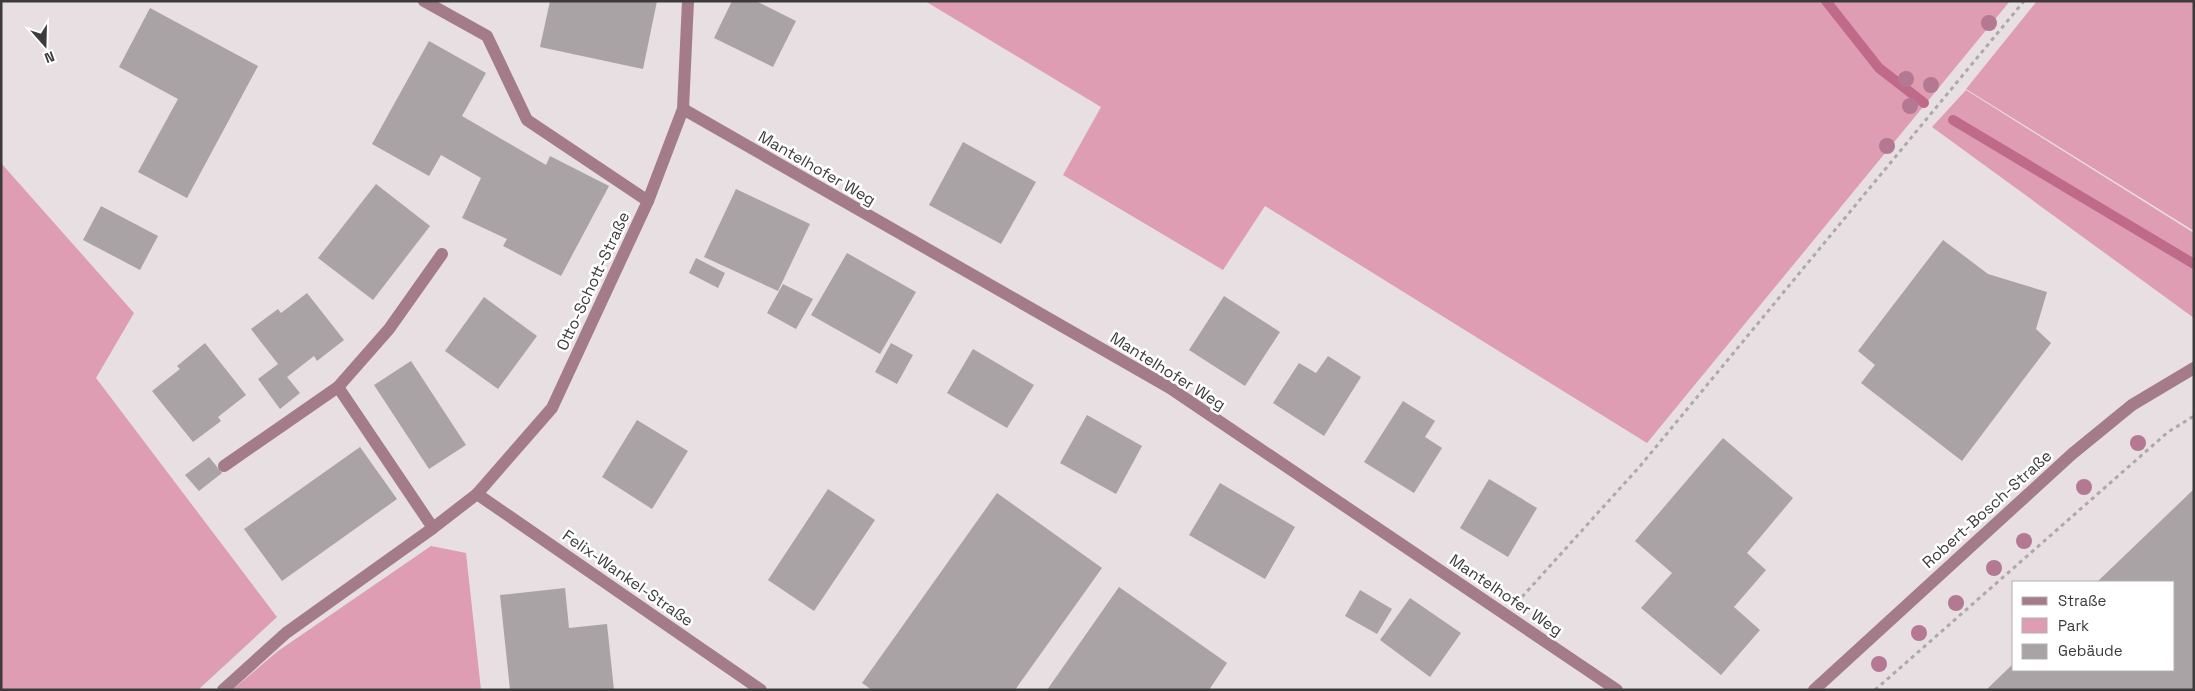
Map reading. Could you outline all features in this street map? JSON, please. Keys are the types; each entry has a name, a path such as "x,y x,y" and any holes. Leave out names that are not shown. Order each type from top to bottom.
{"street":[{"path":"424,1 487,36 527,120 648,201"},
{"name":"Otto-Schott-Straße","path":"223,690 286,633 433,528 477,494 552,408 648,201 683,110 688,1"},
{"name":"Mantelhofer Weg","path":"683,110 1170,388 1617,690"},
{"path":"224,466 338,387 389,329 442,254"},
{"name":"Robert-Bosch-Straße","path":"1814,690 2072,454 2132,405 2194,368"},
{"path":"338,387 433,528"},
{"name":"Felix-Wankel-Straße","path":"477,494 761,690"}],"path":[{"path":"1506,615 1641,465 2024,1"},
{"path":"1875,690 2161,438 2194,416"}],"green space":[{"path":"925,1 2010,1 1647,443 1265,206 1223,270 1063,175 1101,107"},
{"path":"2037,1 2194,1 2194,231 1966,89"},
{"path":"1966,90 2194,233 2194,318 1932,127"},
{"path":"1,163 134,313 96,378 277,617 198,690 1,690"},
{"path":"431,546 466,553 481,690 232,690 278,651"}],"building":[{"path":"550,1 657,1 643,69 540,47"},
{"path":"732,1 756,1 796,21 773,67 714,38"},
{"path":"150,8 258,66 187,198 138,172 178,99 119,67"},
{"path":"429,41 486,73 462,116 546,165 550,156 609,186 561,276 503,246 507,239 462,218 481,178 441,155 429,176 372,144"},
{"path":"963,142 1036,182 1001,244 929,205"},
{"path":"376,184 430,226 373,300 318,258"},
{"path":"736,189 810,224 778,291 704,257"},
{"path":"101,206 158,236 140,270 83,240"},
{"path":"1943,240 1988,274 2047,292 2036,329 2051,343 1962,461 1861,383 1875,365 1858,351"},
{"path":"847,253 916,292 880,354 811,315"},
{"path":"696,258 725,273 718,288 689,273"},
{"path":"783,284 813,299 796,329 767,313"},
{"path":"307,293 344,340 317,361 314,356 287,377 300,393 280,409 258,379 278,364 251,329 278,309 281,313"},
{"path":"1224,296 1280,332 1245,386 1189,350"},
{"path":"484,297 537,336 498,389 445,351"},
{"path":"205,343 246,395 218,417 221,421 193,442 152,391 180,369 177,366"},
{"path":"891,343 913,355 897,384 875,372"},
{"path":"973,349 1034,385 1007,428 947,393"},
{"path":"1328,356 1361,377 1324,436 1273,403 1299,363 1316,373"},
{"path":"411,361 466,445 429,469 374,385"},
{"path":"1403,401 1435,421 1425,437 1442,448 1414,493 1364,462"},
{"path":"1087,415 1142,446 1116,494 1060,463"},
{"path":"637,420 688,451 652,509 602,477"},
{"path":"1723,438 1793,498 1747,553 1766,570 1734,607 1760,630 1721,675 1641,608 1672,573 1635,541"},
{"path":"360,447 397,499 282,581 244,529"},
{"path":"209,457 222,473 199,491 185,475"},
{"path":"1489,479 1537,508 1508,557 1460,528"},
{"path":"1220,483 1295,527 1265,579 1189,535"},
{"path":"828,489 875,520 814,611 768,580"},
{"path":"2194,489 2194,690 1986,690 2012,665 2012,671 2175,671 2175,581 2098,581"},
{"path":"997,493 1102,568 1015,690 872,690 862,683"},
{"path":"1119,587 1227,663 1209,690 1047,690"},
{"path":"565,588 569,628 607,624 614,690 510,690 500,595"},
{"path":"1360,590 1392,609 1377,634 1345,616"},
{"path":"1410,598 1461,633 1430,677 1380,640"}],"waterway":[{"path":"1826,1 1879,68 1924,103"},
{"path":"1953,120 2194,264"}]}
